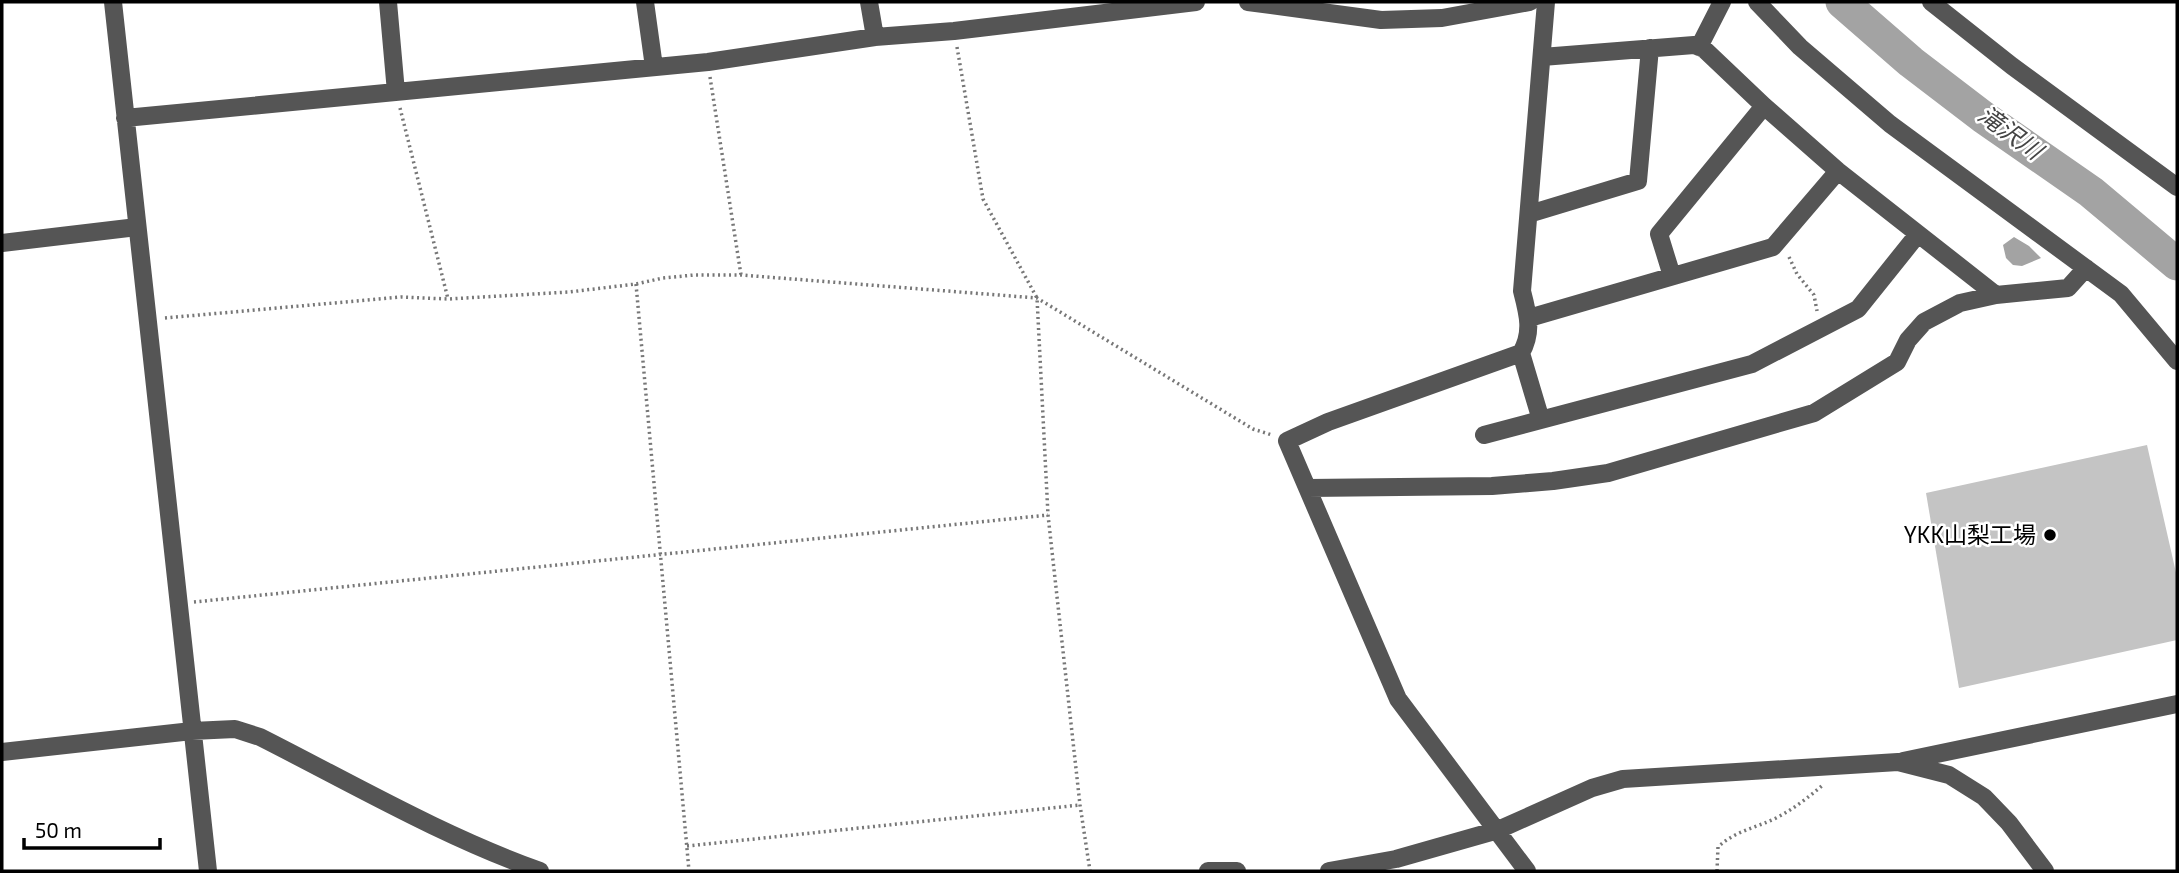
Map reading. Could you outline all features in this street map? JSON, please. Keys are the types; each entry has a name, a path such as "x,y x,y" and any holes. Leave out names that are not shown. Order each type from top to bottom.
{"street":[{"path":"113,2 208,871"},
{"path":"388,2 396,92"},
{"path":"645,2 654,67"},
{"path":"869,2 875,37"},
{"path":"125,118 708,62 875,37 954,32 1196,2"},
{"path":"1248,2 1381,20 1442,19 1530,2"},
{"path":"1527,871 1398,699 1287,441 1328,422 1521,353 1528,340 1529,318 1522,291 1546,2"},
{"path":"1699,47 1722,2"},
{"path":"1757,2 1800,47 1889,124 2121,294 2177,361"},
{"path":"1931,2 2012,66 2177,187"},
{"path":"1542,57 1694,45 1704,49 1838,171 1996,295"},
{"path":"1529,214 1638,181 1650,48"},
{"path":"1672,276 1659,234 1764,106"},
{"path":"1529,318 1773,247 1838,171"},
{"path":"2,243 137,227"},
{"path":"1484,435 1752,364 1858,309 1918,234"},
{"path":"1308,488 1492,486 1608,473 1814,413 1897,362 1908,340 1924,323 1960,303 1996,295 2068,288 2086,268"},
{"path":"1521,353 1541,420"},
{"path":"1329,871 1395,859 1498,830 1591,788 1623,779 1898,762 1947,754 2177,704"},
{"path":"2,752 192,731 235,729 260,737 424,823 494,855 540,871"},
{"path":"1898,762 1948,775 1984,797 2045,871"},
{"path":"1208,871 1237,871"}],"path":[{"path":"954,32 982,199 1037,298 1048,515 1080,805 1090,871"},
{"path":"708,62 741,275"},
{"path":"396,92 448,299"},
{"path":"1777,244 1814,295 1823,326"},
{"path":"147,320 401,297 448,299 569,292 694,275 741,275 1037,298 1253,429 1287,441"},
{"path":"636,284 689,871"},
{"path":"178,603 1048,515"},
{"path":"1717,871 1718,847 1726,839 1738,831 1777,817 1807,799 1826,782 1832,766"},
{"path":"687,846 1080,805"}],"shaded area":[{"path":"1825,2 1855,2 1927,59 1915,78 1875,47"},
{"path":"2014,237 2029,246 2041,258 2022,266 2013,265 2006,258 2003,245"}],"building":[{"name":"YKK山梨工場","path":"2147,445 2177,577 2177,640 1959,688 1926,493"}],"waterway":[{"name":"滝沢川","path":"1842,2 1911,62 1983,117 2091,192 2177,264"}],"place":[{"name":"YKK山梨工場","path":"2050,535"}]}
